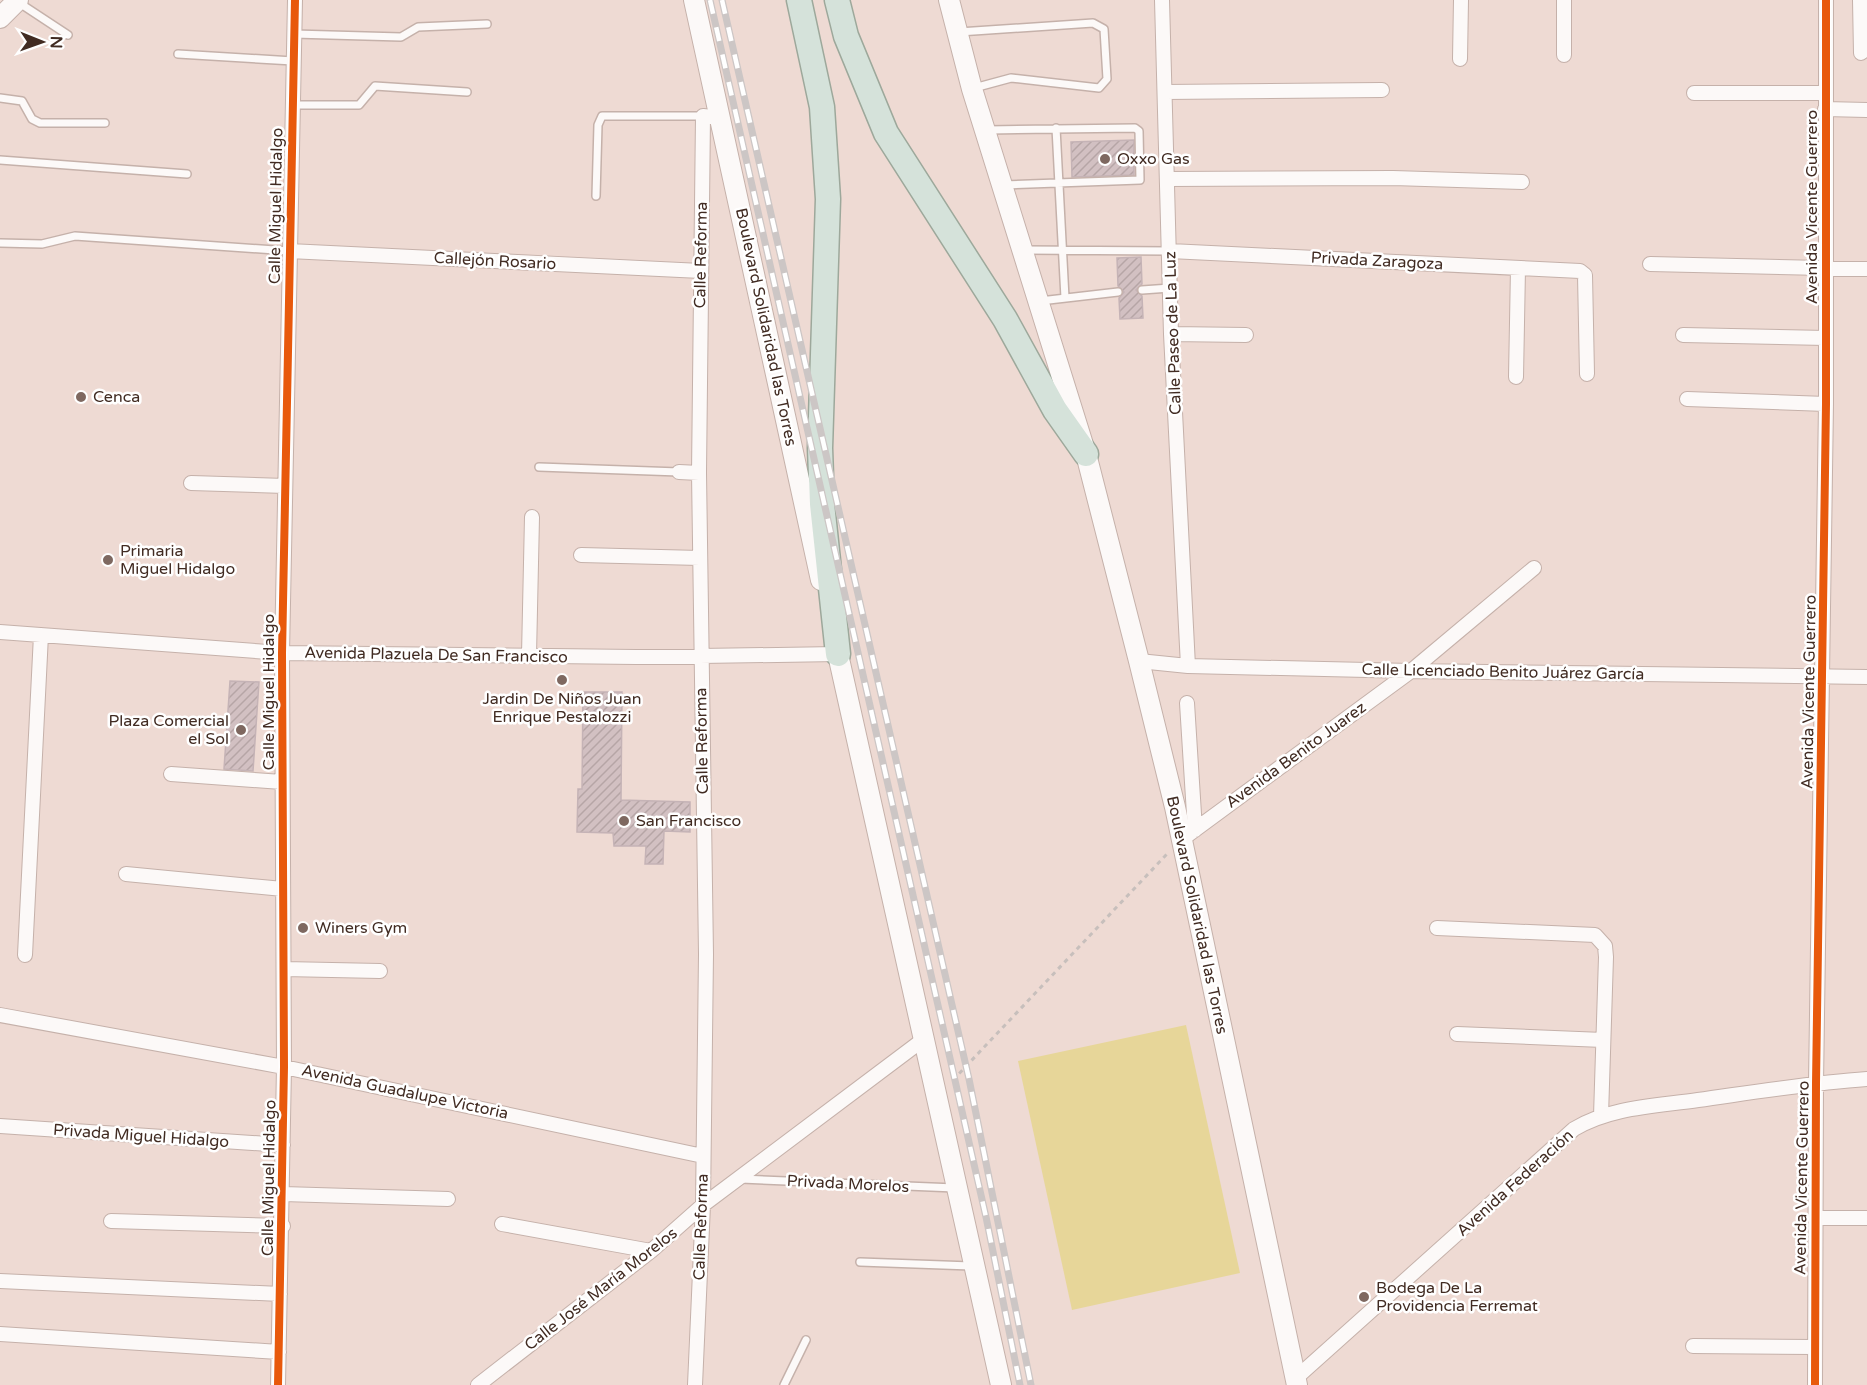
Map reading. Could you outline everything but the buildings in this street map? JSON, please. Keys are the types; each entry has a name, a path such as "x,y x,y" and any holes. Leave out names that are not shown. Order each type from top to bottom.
{"highway":[{"name":"Boulevard Solidaridad las Torres","path":"800,0 822,107 828,199 820,448 822,504 838,654"},
{"name":"Boulevard Solidaridad las Torres","path":"837,0 846,36 886,132 1005,319 1055,410 1086,454"}],"main road":[{"path":"0,18 17,0"},
{"name":"Boulevard Solidaridad las Torres","path":"694,0 712,117 838,654 1000,1385"},
{"name":"Boulevard Solidaridad las Torres","path":"951,1 972,89 1025,250 1086,454 1138,661 1188,835 1292,1383"}],"street":[{"name":"Calle Miguel Hidalgo","path":"278,1385 283,1226 284,1067 282,653 295,0"},
{"name":"Calle Paseo de La Luz","path":"1161,0 1171,334 1188,666"},
{"path":"1460,59 1461,0"},
{"path":"1564,0 1564,55"},
{"name":"Avenida Vicente Guerrero","path":"1815,1385 1816,1083 1826,404 1826,0"},
{"path":"1860,0 1861,53"},
{"path":"1165,92 1382,90"},
{"path":"1694,93 1825,93"},
{"path":"1825,109 1867,110"},
{"name":"Calle Reforma","path":"695,1385 703,1205 706,954 700,656 701,270 712,117"},
{"path":"1168,179 1393,178 1522,182"},
{"name":"Callejón Rosario","path":"289,251 701,270"},
{"name":"Privada Zaragoza","path":"1170,251 1583,272 1587,374"},
{"path":"1650,264 1867,269"},
{"path":"1516,377 1518,268"},
{"path":"1171,334 1246,335"},
{"path":"1683,334 1826,338"},
{"path":"1687,399 1826,404"},
{"path":"679,472 699,473"},
{"path":"190,483 285,486"},
{"path":"529,655 532,517"},
{"path":"581,555 700,558"},
{"name":"Avenida Benito Juarez","path":"1188,835 1411,671 1534,568"},
{"name":"Avenida Plazuela De San Francisco","path":"0,632 282,653 700,656 838,654"},
{"path":"25,955 41,635"},
{"name":"Calle Licenciado Benito Juárez García","path":"1138,661 1188,666 1411,671 1823,678 1867,676"},
{"path":"1187,703 1188,835"},
{"path":"171,774 282,782"},
{"path":"126,874 283,889"},
{"path":"1437,928 1595,935 1605,946 1601,1116"},
{"path":"284,969 380,971"},
{"name":"Avenida Guadalupe Victoria","path":"0,1015 284,1067 703,1156"},
{"path":"1457,1034 1603,1040"},
{"name":"Calle José María Morelos","path":"478,1385 651,1251 703,1205 924,1039"},
{"name":"Avenida Federación","path":"1292,1383 1574,1129 1601,1116 1816,1083 1867,1079"},
{"name":"Privada Miguel Hidalgo","path":"0,1126 283,1145"},
{"path":"283,1194 448,1199"},
{"path":"1815,1218 1867,1218"},
{"path":"111,1221 283,1226"},
{"path":"502,1224 651,1251"},
{"path":"0,1281 280,1294"},
{"path":"0,1334 279,1352"},
{"path":"1693,1346 1814,1347"}],"lane":[{"path":"17,0 68,35"},
{"path":"957,32 1093,23 1104,29 1107,79 1100,88 1011,78 972,89"},
{"path":"294,34 401,37 418,27 487,24"},
{"path":"178,54 293,61"},
{"path":"292,105 359,105 375,86 467,92"},
{"path":"0,98 22,100 32,119 40,123 105,123"},
{"path":"596,196 598,125 602,116 712,117"},
{"path":"1056,128 1065,298"},
{"path":"986,130 1138,128 1142,179 1004,185"},
{"path":"0,160 187,174"},
{"path":"0,243 42,244 75,236 289,251"},
{"path":"1025,250 1170,251"},
{"path":"1142,290 1170,288"},
{"path":"1040,301 1118,292"},
{"path":"539,467 679,472"},
{"name":"Privada Morelos","path":"739,1179 957,1188"},
{"path":"860,1262 974,1266"},
{"path":"784,1385 806,1340"}],"path":[{"path":"937,1097 1188,835"}],"shaded area":[{"path":"1186,1025 1240,1273 1072,1310 1018,1061"}],"railway":[{"path":"710,0 986,1217 1020,1385"},
{"path":"722,0 969,1079 1031,1385"}],"cycle path":[{"path":"278,1385 284,1067 282,653 295,0"},
{"path":"1815,1385 1816,1083 1826,404 1826,0"}],"place":[{"name":"Oxxo Gas","path":"1105,159"},
{"name":"Cenca","path":"81,397"},
{"name":"Primaria Miguel Hidalgo","path":"108,560"},
{"name":"Jardin De Niños Juan Enrique Pestalozzi","path":"562,680"},
{"name":"Plaza Comercial el Sol","path":"241,730"},
{"name":"San Francisco","path":"624,821"},
{"name":"Winers Gym","path":"303,928"},
{"name":"Bodega De La Providencia Ferremat","path":"1364,1297"}]}
